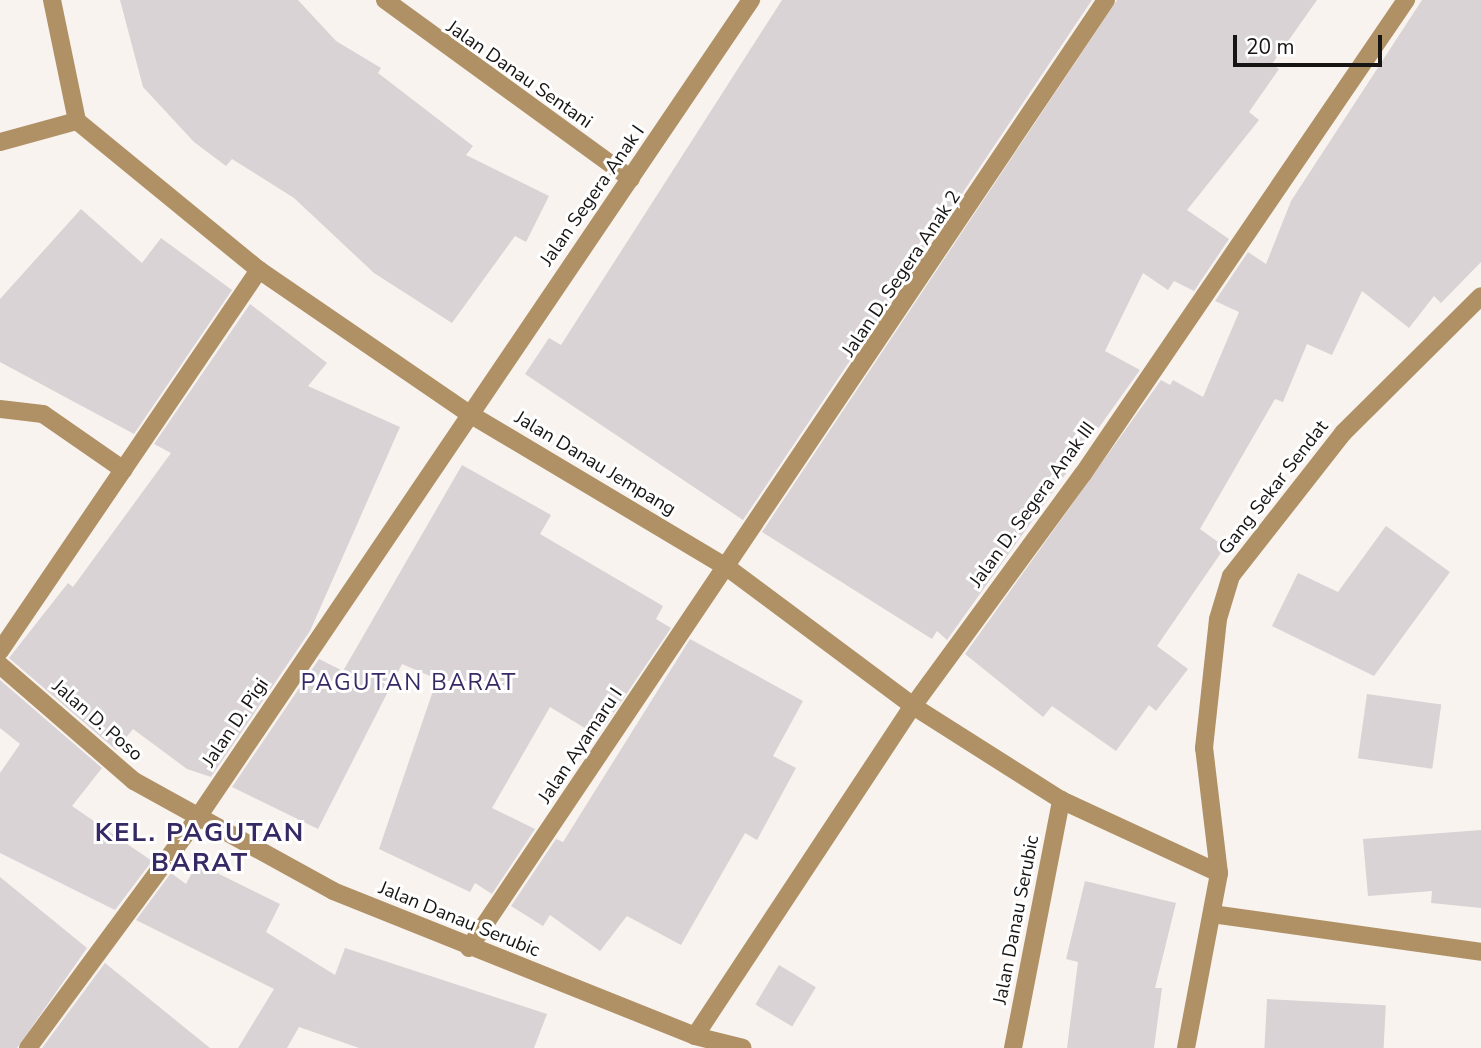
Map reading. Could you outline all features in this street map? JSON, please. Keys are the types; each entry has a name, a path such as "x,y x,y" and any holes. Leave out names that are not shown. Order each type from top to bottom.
{"street":[{"path":"0,142 77,121 52,0"},
{"name":"Jalan Danau Sentani","path":"385,0 631,179"},
{"name":"Jalan Segera Anak I","path":"468,413 631,179 751,0"},
{"name":"Jalan D. Segera Anak 2","path":"728,568 1106,0"},
{"name":"Jalan D. Segera Anak III","path":"695,1036 913,706 1083,474 1406,0"},
{"name":"Jalan Danau Jempang","path":"77,121 259,270 468,413 728,568 913,706 1061,800 1219,873"},
{"path":"0,651 259,270"},
{"name":"Gang Sekar Sendat","path":"1186,1048 1219,873 1203,748 1218,619 1231,576 1343,433 1481,296"},
{"path":"0,409 43,414 124,470"},
{"name":"Jalan D. Pigi","path":"28,1048 198,817 468,413"},
{"name":"Jalan Ayamaru I","path":"469,947 728,568"},
{"name":"Jalan D. Poso","path":"0,664 134,781 171,803"},
{"name":"Jalan Danau Serubic","path":"1013,1048 1061,800"},
{"name":"Jalan Danau Serubic","path":"171,803 333,891 695,1036 743,1048"},
{"path":"1212,914 1481,952"}],"building":[{"path":"120,0 298,0 336,41 381,68 378,73 473,146 466,155 549,196 526,242 515,236 452,323 374,273 294,198 232,159 226,166 194,142 143,87"},
{"path":"782,0 1092,0 743,520 525,374 549,338 561,345"},
{"path":"1117,0 1317,0 1272,64 1279,69 1249,112 1259,120 1187,210 1229,239 1194,291 1174,281 1168,290 1143,273 1105,351 1140,370 947,640 937,631 932,639 762,532"},
{"path":"1422,0 1481,0 1481,262 1441,303 1434,296 1409,328 1362,291 1332,355 1307,344 1283,402 1275,399 1200,529 1225,547 1157,646 1188,669 1156,711 1149,705 1116,751 1052,706 1043,717 965,654 1161,380 1170,385 1173,380 1203,397 1239,312 1215,301 1248,252 1266,264 1291,201"},
{"path":"81,209 142,263 161,238 232,290 134,434 0,362 0,299"},
{"path":"250,304 327,363 308,386 400,427 310,631 211,777 187,769 133,729 116,750 9,658 68,583 73,587 171,453 154,444"},
{"path":"462,465 551,515 540,534 663,606 656,619 671,628 598,736 550,707 492,808 535,829 492,894 475,883 470,892 379,849 437,679 402,664 318,829 232,787 319,659 343,671"},
{"path":"1386,526 1450,572 1374,676 1272,626 1298,573 1338,592"},
{"path":"690,639 803,701 773,756 796,768 757,840 745,833 681,945 627,916 600,951 550,915 543,926 511,906 556,839 563,842"},
{"path":"0,680 102,768 72,806 152,861 115,910 0,853 0,773 20,744 0,728"},
{"path":"1367,694 1441,704 1432,769 1358,758"},
{"path":"1481,830 1481,908 1431,903 1432,891 1368,896 1363,839"},
{"path":"197,863 280,904 266,932 335,975 345,948 547,1014 534,1048 359,1048 299,1027 287,1048 238,1048 274,989 136,920 171,873 186,884"},
{"path":"0,877 87,948 17,1048 0,1048"},
{"path":"1085,881 1176,903 1155,988 1162,988 1154,1048 1067,1048 1078,962 1066,959"},
{"path":"105,963 210,1048 42,1048"},
{"path":"779,965 816,987 792,1027 755,1004"},
{"path":"1267,999 1386,1005 1384,1048 1264,1048"}],"district":[{"name":"PAGUTAN BARAT","path":"409,683"},
{"name":"KEL. PAGUTAN BARAT","path":"200,848"}]}
